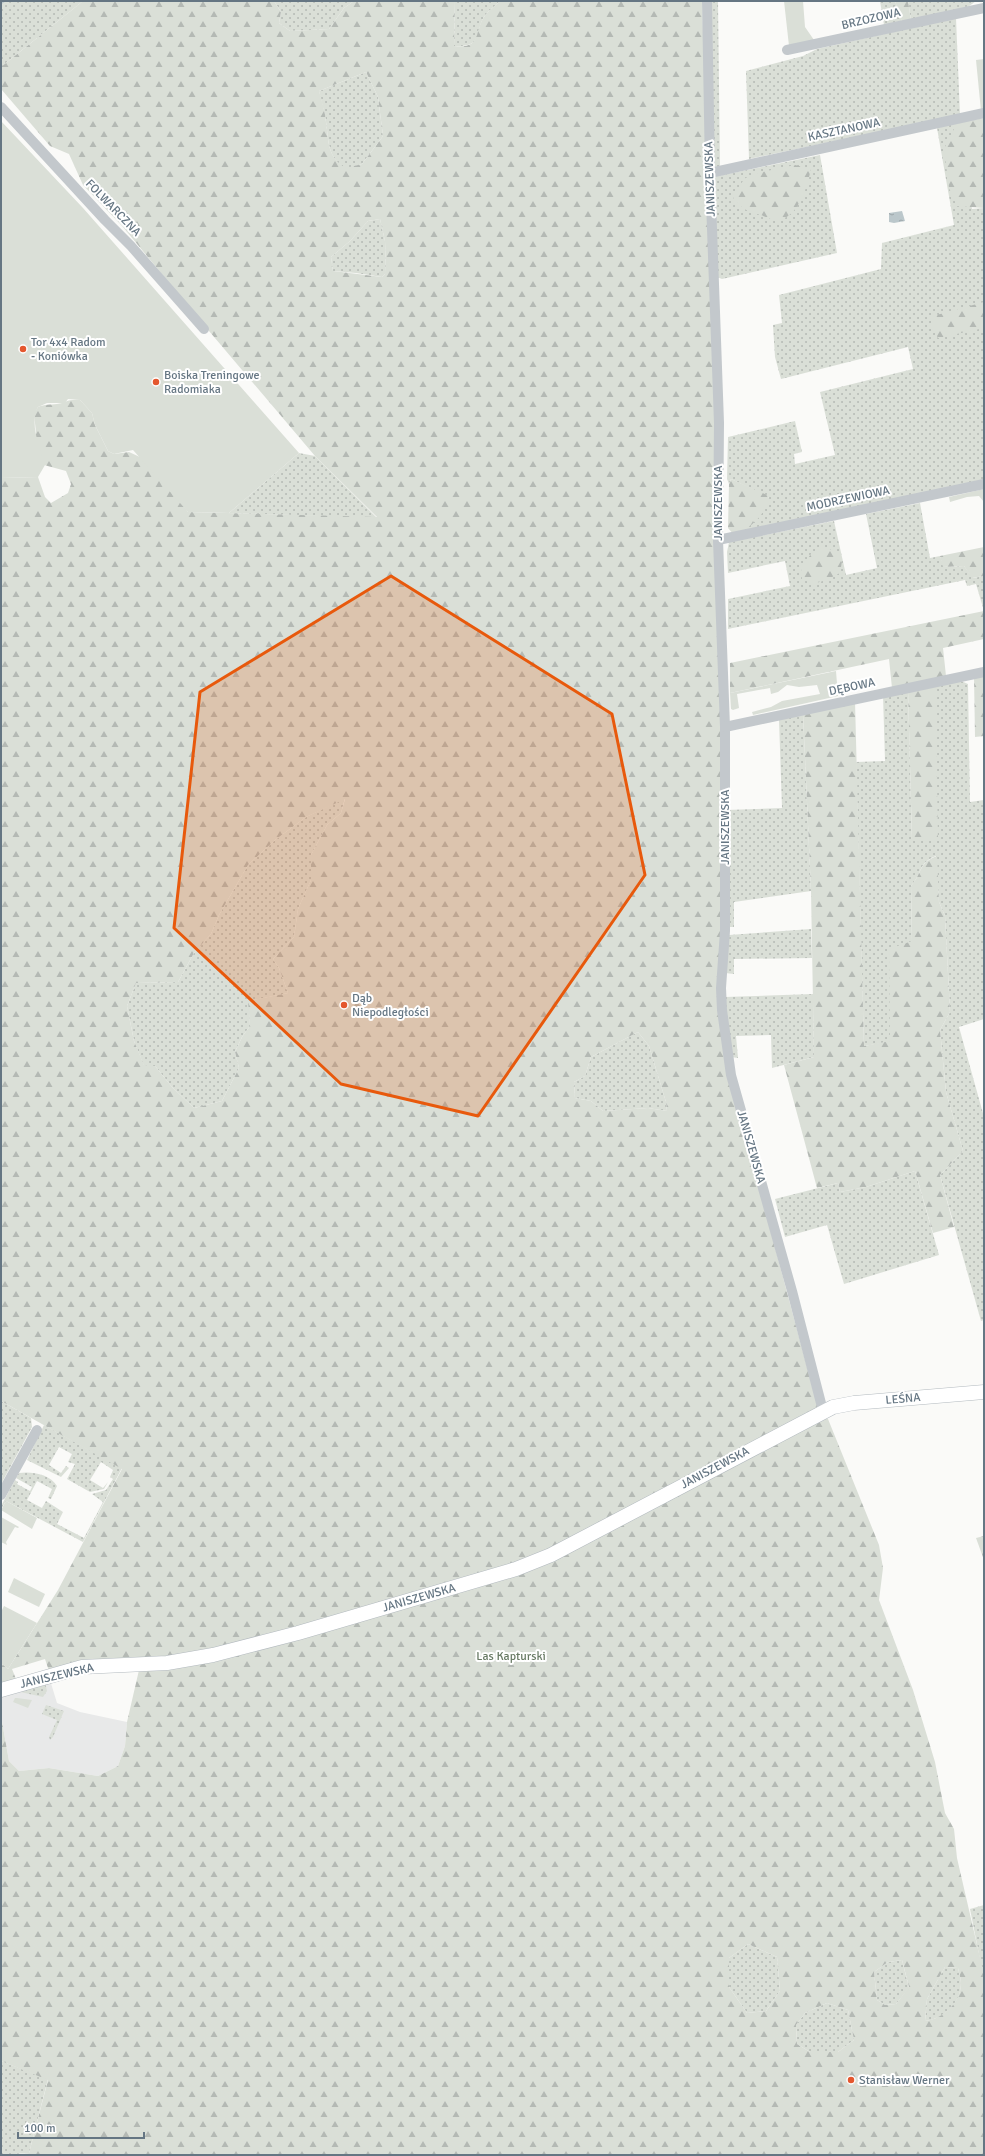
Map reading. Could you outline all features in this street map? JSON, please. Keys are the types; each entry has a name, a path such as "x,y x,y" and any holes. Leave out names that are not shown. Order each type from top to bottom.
{"street":[{"name":"JANISZEWSKA","path":"1,1690 82,1667 166,1663 213,1655 298,1633 516,1569 551,1555 823,1411 791,1288 731,1075 727,1054 721,988 725,943 725,727 718,540 719,423 710,173 707,1"},
{"name":"BRZOZOWA","path":"787,50 984,8"},
{"name":"FOLWARCZNA","path":"1,107 105,220 131,246 204,329"},
{"name":"KASZTANOWA","path":"710,173 984,113"},
{"name":"MODRZEWIOWA","path":"718,540 984,484"},
{"name":"DĘBOWA","path":"725,727 984,672"},
{"name":"LEŚNA","path":"823,1411 854,1403 984,1392"},
{"path":"1,1495 37,1430"}],"highlighted area":[{"path":"391,576 612,714 645,875 478,1116 341,1084 174,928 200,692"}],"shaded area":[{"path":"50,1680 57,1703 80,1712 127,1722 125,1746 118,1766 98,1776 49,1768 19,1771 9,1761 1,1716 1,1695"}],"green space":[{"path":"1,1 83,1 1,67"},
{"name":"Las Kapturski","path":"83,1 274,1 281,12 279,23 290,31 329,29 344,8 354,1 455,1 454,46 463,46 469,45 473,42 484,17 500,1 702,1 721,591 720,973 743,1128 815,1397 824,1417 828,1419 879,1545 883,1568 879,1600 913,1690 935,1762 945,1813 954,1829 957,1858 984,1975 984,2155 12,2155 29,2153 48,2080 1,2061 1,1716 9,1761 19,1771 49,1768 98,1776 118,1766 125,1746 127,1722 139,1670 49,1671 45,1659 12,1669 16,1679 1,1684 1,1663 8,1669 58,1590 122,1469 1,1401 1,478 38,477 45,497 51,503 68,493 71,484 66,471 33,462 36,432 34,414 38,407 41,406 60,404 72,400 80,400 92,413 95,425 108,451 114,454 129,452 153,463 188,512 377,517 315,456 123,227 83,185 69,154 50,146 1,89 1,67","holes":["366,72 378,97 383,136 362,164 346,168 335,159 330,148 325,114 319,91","380,219 385,241 386,273 382,277 333,271 331,257 350,241 368,221","345,799 341,813 327,825 311,855 311,880 298,909 294,937 273,959 279,968 288,993 248,1001 250,1026 242,1037 235,1052 239,1068 222,1101 194,1108 172,1087 155,1066 144,1065 134,1041 127,1006 136,983 178,982 194,953 211,934 219,915 248,865 275,840 306,817","638,1032 649,1046 666,1102 667,1111 648,1108 603,1111 591,1101 575,1098 574,1082 585,1076 591,1057","748,1944 777,1957 780,1991 766,2011 747,2013 729,1987 729,1958","902,1960 909,1987 896,2004 885,2005 877,2000 874,1972 888,1962","945,1967 958,1968 961,1983 958,1997 950,2009 932,2020 925,2021 927,1999","827,2003 848,2010 854,2040 838,2052 810,2052 797,2044 796,2025 805,2013"]},
{"path":"274,1 354,1 344,8 329,29 290,31 279,23 281,12"},
{"path":"455,1 500,1 484,17 474,41 463,46 454,46"},
{"path":"709,1 718,1 720,169 713,166"},
{"path":"784,1 803,1 805,27 814,40 789,46"},
{"path":"880,1 895,1 902,22 884,25"},
{"path":"895,1 908,1 911,20 902,22"},
{"path":"908,1 976,1 968,7 911,20"},
{"path":"956,18 960,115 749,159 746,71 803,56 817,49"},
{"path":"984,59 984,111 981,111 976,60"},
{"path":"366,72 378,97 383,136 362,164 346,169 335,159 332,154 325,114 319,91"},
{"path":"984,118 984,208 957,206 949,188 944,149 957,123"},
{"name":"Boiska Treningowe Radomiaka","path":"1,121 83,208 299,453 229,513 188,512 133,450 114,454 108,451 95,425 92,413 80,400 68,399 65,403 47,403 38,407 35,428 38,444 45,465 38,477 1,478"},
{"path":"957,123 972,209 984,208 984,485 734,535 769,497 731,479 729,484 727,479 728,437 795,421 802,452 794,454 795,464 835,455 820,392 913,369 908,347 781,379 775,357 773,325 782,323 779,295 881,269 882,243 954,225 937,128"},
{"path":"820,155 837,253 722,279 717,277 713,177"},
{"path":"795,165 811,169 801,200 791,214 784,218 774,220 749,211 739,205 733,198 744,179 753,174"},
{"path":"380,219 385,241 386,273 382,277 333,271 331,257 350,241 368,221"},
{"path":"984,302 984,328 938,338 933,328 933,316"},
{"path":"299,453 315,456 377,518 229,513"},
{"path":"731,479 769,496 764,510 757,520 747,528 734,535 728,528 729,484"},
{"path":"984,489 984,502 979,496 967,497 950,502 949,497"},
{"path":"920,503 930,558 940,556 944,567 964,566 973,578 984,576 984,611 976,584 967,586 965,580 728,629 728,599 790,586 785,561 728,573 727,552 729,542 834,521 846,575 877,568 866,514"},
{"path":"824,547 840,553 842,561 840,573 826,580 813,584 802,579 801,568 811,554"},
{"path":"984,547 984,576 972,578 964,566 943,567 940,556"},
{"path":"984,611 984,639 943,648 946,676 892,688 889,659 730,693 730,663"},
{"path":"836,671 838,696 753,715 752,712 771,707 782,701 820,694 817,685 799,687 787,685 778,692 771,694 770,688 737,694 739,708 733,710 731,709 730,693"},
{"path":"984,673 984,736 975,737 974,676"},
{"path":"961,681 968,684 970,802 984,800 984,1019 959,1027 984,1117 984,1320 981,1321 940,1175 963,1151 946,1092 940,1030 950,1012 945,916 939,902 936,856 923,865 911,886 912,941 890,1013 890,1042 864,1046 856,762 885,761 883,695 908,690 912,840 935,684"},
{"path":"935,684 938,841 912,840 908,690"},
{"path":"855,701 864,1046 890,1041 889,949 912,941 911,886 924,865 937,856 939,902 945,916 950,1012 940,1030 946,1092 963,1151 940,1175 954,1227 933,1233 915,1171 866,1187 840,1192 838,1183 817,1188 784,1065 814,1057 811,891 803,713"},
{"path":"803,713 811,891 734,902 734,927 730,927 726,810 782,808 779,720"},
{"path":"345,798 341,813 327,825 311,855 311,880 298,909 294,937 273,959 279,968 288,993 249,1001 250,1026 242,1037 235,1052 239,1068 222,1101 194,1108 172,1087 155,1066 144,1066 134,1041 127,1006 136,983 178,982 194,953 211,934 219,915 248,865 275,840 306,817"},
{"path":"811,929 812,958 734,959 734,974 725,973 729,935"},
{"path":"813,994 814,1057 772,1068 771,1035 736,1036 738,1058 731,1057 725,997"},
{"path":"638,1032 649,1046 666,1102 667,1111 648,1108 603,1111 591,1101 575,1098 574,1082 585,1076 591,1057"},
{"path":"915,1171 939,1255 844,1284 827,1225 785,1237 775,1199 838,1183 840,1192 866,1187"},
{"path":"1,1401 31,1418 32,1427 1,1484"},
{"path":"44,1425 122,1468 83,1542 6,1501 1,1509 1,1506 15,1480 18,1482 17,1484 30,1491 32,1487 16,1478 19,1473 24,1472 45,1476 57,1486 51,1499 48,1498 52,1489 37,1481 27,1500 42,1508 46,1501 63,1512 57,1524 84,1538 103,1502 92,1494 106,1490 113,1479 110,1477 113,1470 101,1462 90,1480 103,1488 108,1482 104,1489 90,1492 67,1479 75,1464 68,1462 72,1454 59,1447 49,1465 61,1473 66,1466 69,1468 61,1477 27,1460"},
{"path":"6,1501 37,1518 32,1529 1,1510"},
{"path":"1,1517 19,1527 15,1527 6,1542 7,1545 1,1542"},
{"path":"984,1536 984,1560 976,1538"},
{"path":"14,1578 45,1594 39,1607 8,1592"},
{"path":"4,1606 37,1623 8,1669 1,1663 1,1612"},
{"path":"45,1682 47,1691 43,1697 16,1691"},
{"path":"15,1698 32,1700 28,1708 13,1702"},
{"path":"46,1705 64,1711 53,1737 50,1740 49,1737 57,1720 42,1714"},
{"path":"984,1905 984,1980 970,1909"},
{"path":"748,1944 777,1957 780,1991 766,2011 747,2013 729,1987 729,1958"},
{"path":"902,1960 909,1988 896,2004 885,2005 877,2000 874,1972 888,1962"},
{"path":"945,1967 958,1968 961,1983 958,1998 950,2009 944,2014 932,2020 925,2021 927,1999"},
{"path":"827,2003 848,2010 854,2040 838,2052 810,2052 797,2044 796,2025 805,2013"},
{"path":"1,2061 48,2079 29,2153 1,2155"}],"water":[{"path":"902,211 905,221 894,223 889,222 889,213"}],"place":[{"name":"Tor 4x4 Radom - Koniówka","path":"23,349"},
{"name":"Boiska Treningowe Radomiaka","path":"156,382"},
{"name":"Dąb Niepodległości","path":"344,1005"},
{"name":"Stanisław Werner","path":"851,2080"}]}
